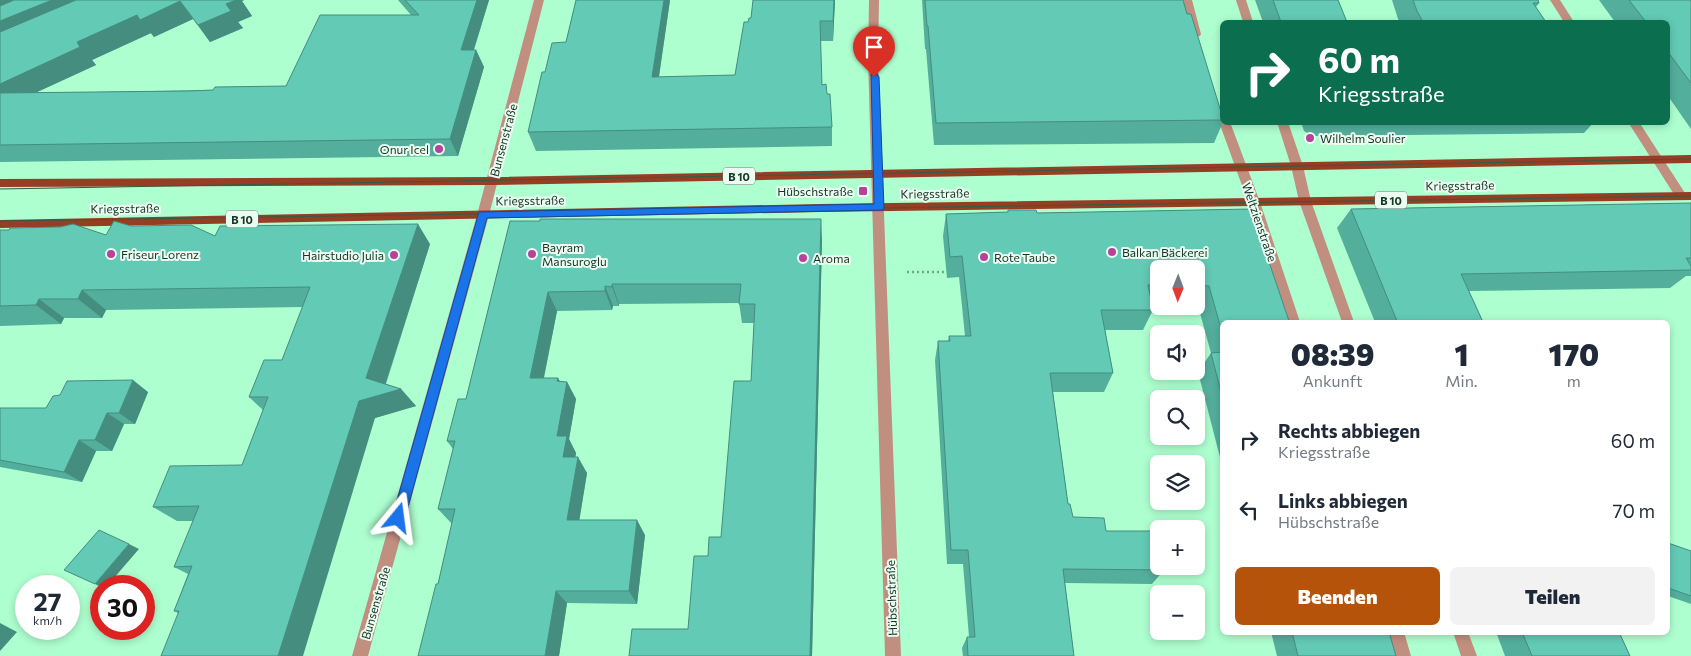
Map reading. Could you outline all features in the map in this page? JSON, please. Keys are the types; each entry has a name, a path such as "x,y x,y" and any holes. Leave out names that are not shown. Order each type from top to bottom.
{"main road":[{"name":"Kriegsstraße","path":"0,183 492,181 878,172 1242,168 1691,159"},
{"name":"Kriegsstraße","path":"0,224 483,214 1686,196"}],"street":[{"name":"Bunsenstraße","path":"360,656 483,214 539,0"},
{"name":"Hübschstraße","path":"874,0 873,58 893,656"},
{"path":"1187,0 1199,45"},
{"path":"1241,0 1247,20"},
{"path":"1555,0 1568,20"},
{"name":"Weltzienstraße","path":"1225,125 1254,202 1293,320"},
{"path":"1283,125 1297,166 1305,201 1347,320"},
{"path":"1635,125 1657,159 1686,196"},
{"path":"1397,635 1403,656"},
{"path":"1461,635 1469,656"}],"path":[{"path":"881,272 946,272"}],"building":[{"path":"14,0 52,0 0,21 0,6"},
{"path":"76,0 236,0 226,4 231,11 198,25 180,1 140,20 137,15 77,42 80,47 0,84 0,32"},
{"path":"405,0 477,0 461,50 476,50 450,139 0,145 0,93 188,91 213,90 215,87 286,86 320,15 419,15"},
{"path":"576,0 664,0 652,77 735,75 744,22 748,22 749,18 751,18 753,0 834,0 833,21 820,21 822,85 826,84 827,94 830,94 832,127 528,132 542,72 545,72 552,43 566,42"},
{"path":"925,0 1183,0 1187,14 1191,14 1220,108 1220,120 936,123"},
{"path":"1273,0 1338,0 1346,20 1280,20"},
{"path":"1413,0 1538,0 1539,3 1533,3 1545,20 1422,20"},
{"path":"1629,0 1691,0 1691,83 1670,55 1670,20 1644,20"},
{"path":"1691,203 1691,258 1686,258 1691,266 1691,270 1461,274 1482,320 1397,320 1351,209"},
{"path":"1251,209 1289,320 1220,320 1220,325 1209,286 1205,286 1205,260 1150,260 1150,285 1148,285 1150,310 1101,310 1113,373 1050,373 1068,504 1070,504 1073,517 1104,518 1106,531 1150,531 1150,570 1063,569 1074,656 968,656 967,637 975,637 968,550 951,550 938,341 950,341 949,336 971,336 962,256 950,257 946,214 1036,210 1037,213"},
{"path":"540,219 821,219 810,656 629,656 632,629 688,629 694,556 708,556 709,537 721,537 734,381 751,381 755,304 739,304 741,284 612,284 612,287 605,286 605,291 548,292 530,378 558,378 557,381 567,382 557,436 567,436 563,457 578,457 567,520 637,520 629,591 556,591 545,656 418,656 436,584 438,584 455,509 438,509 455,441 447,441 458,399 466,399 510,221 540,221"},
{"path":"114,221 131,226 191,225 215,236 220,226 418,224 366,378 401,389 359,401 278,656 161,656 179,611 174,611 192,566 174,567 199,506 153,507 170,466 242,465 268,397 249,397 264,360 282,360 310,287 82,290 78,299 39,299 36,305 0,306 0,230 60,227 73,224 106,235"},
{"path":"1220,352 1220,388 1211,353"},
{"path":"133,380 119,413 107,413 95,440 79,440 64,472 0,460 0,408 46,408 53,396 60,395 67,381"},
{"path":"99,530 129,544 103,575 90,575 90,582 80,577 80,575 64,570"},
{"path":"1670,544 1691,551 1691,596 1670,589"},
{"path":"1293,635 1390,635 1396,656 1298,656"},
{"path":"1523,635 1620,635 1630,656 1532,656"}],"tram line":[{"path":"0,189 1691,159"},
{"path":"0,221 1691,196"}],"place":[{"name":"Wilhelm Soulier","path":"1310,138"},
{"name":"Onur Icel","path":"439,149"},
{"name":"Hübschstraße","path":"863,191"},
{"name":"Balkan Bäckerei","path":"1112,252"},
{"name":"Friseur Lorenz","path":"111,254"},
{"name":"Bayram Mansuroglu","path":"532,254"},
{"name":"Hairstudio Julia","path":"394,255"},
{"name":"Rote Taube","path":"984,257"},
{"name":"Aroma","path":"803,258"}],"route":[{"path":"398,518 483,214 879,208 874,77"}]}
